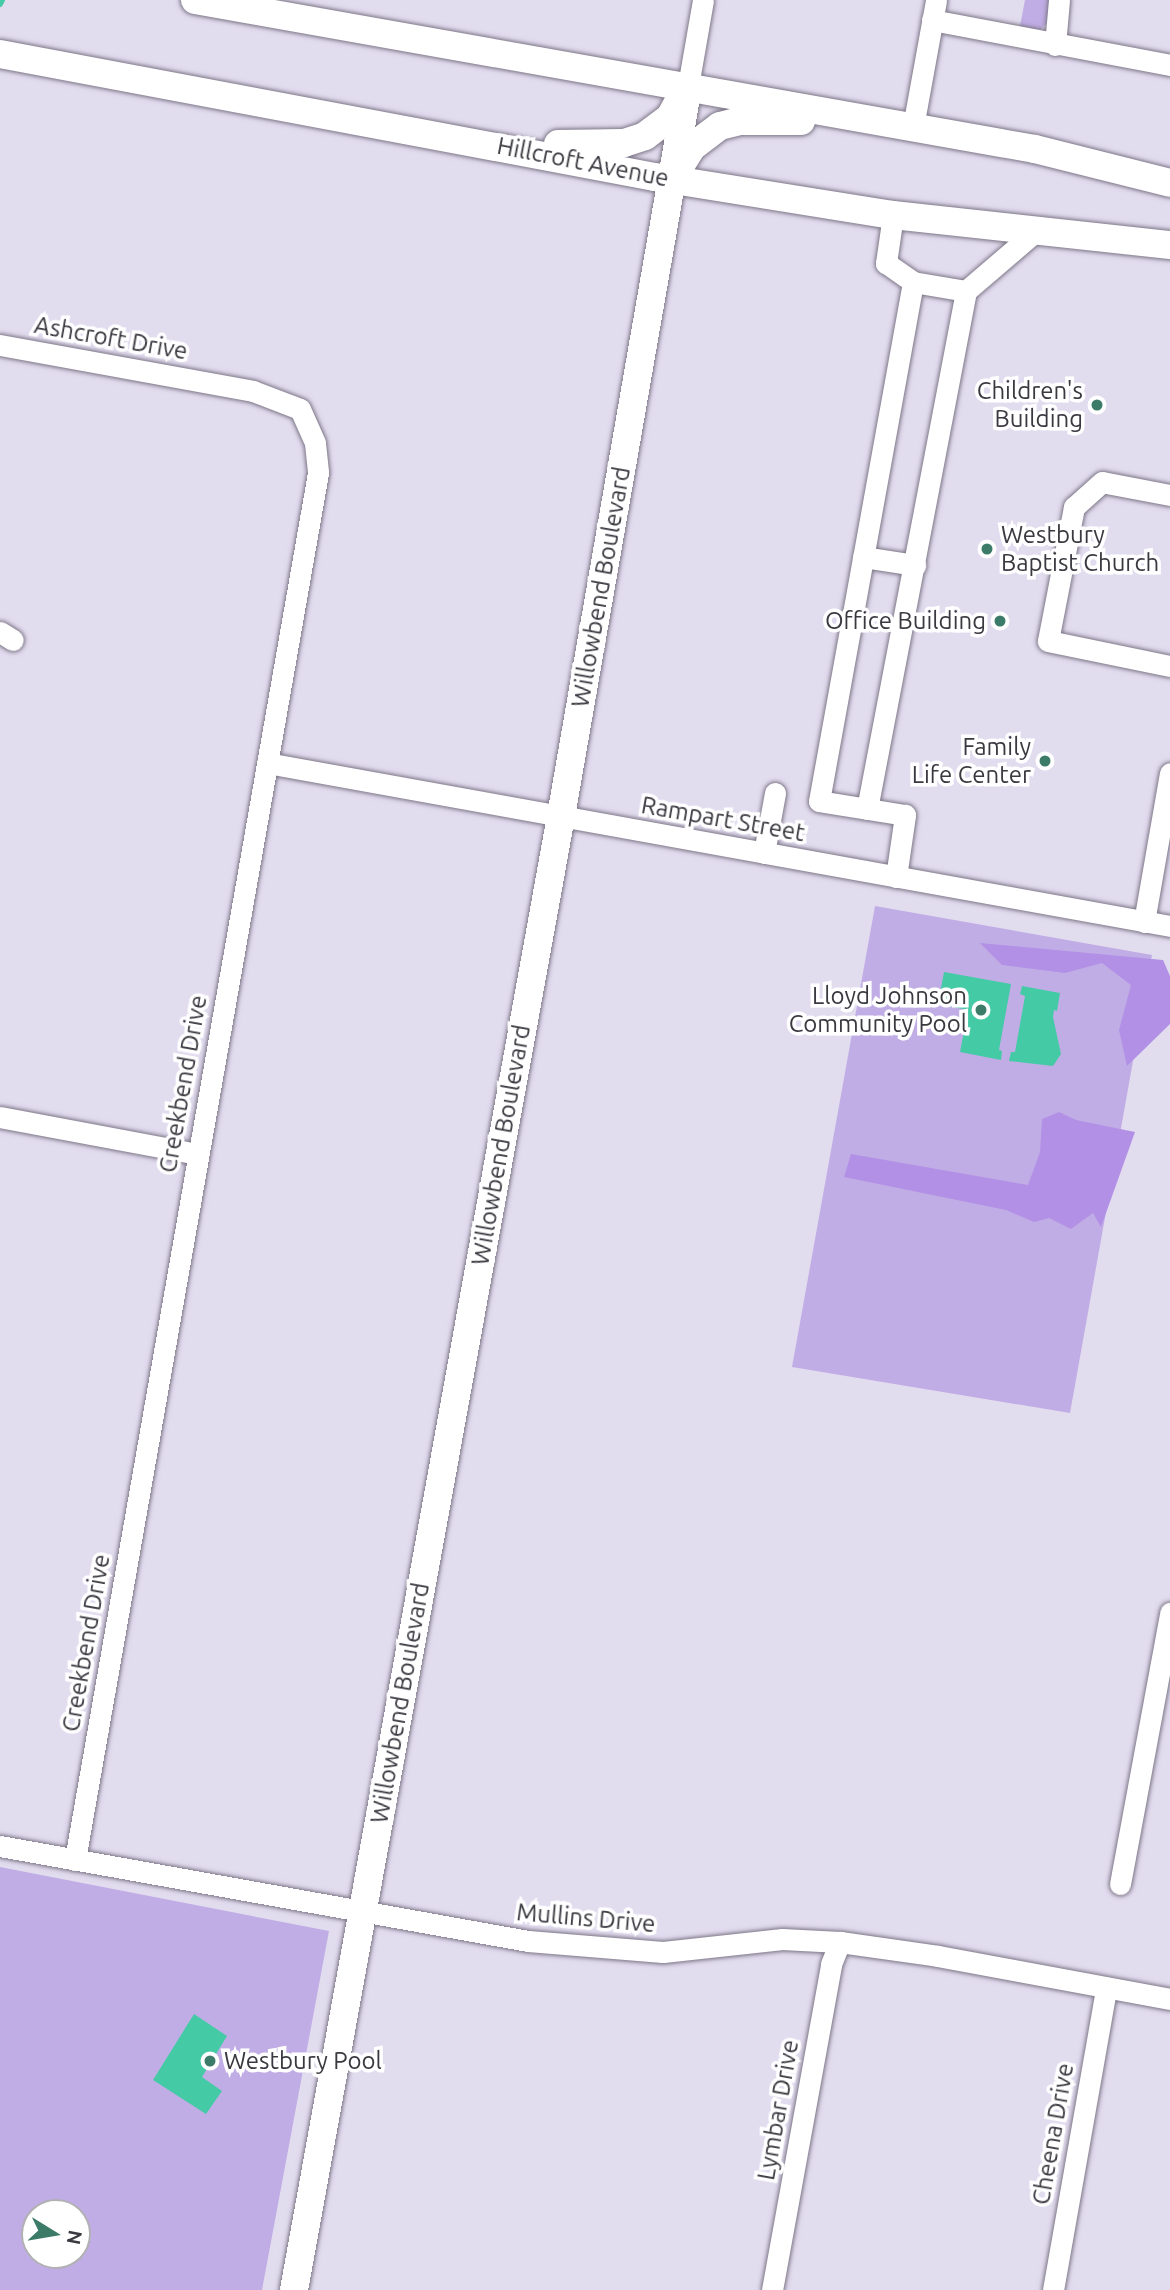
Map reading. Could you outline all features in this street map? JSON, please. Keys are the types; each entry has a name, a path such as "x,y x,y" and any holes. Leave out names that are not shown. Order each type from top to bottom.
{"main road":[{"path":"195,0 1035,149 1170,183"},
{"name":"Hillcroft Avenue","path":"2,54 671,179 893,215 1170,245"},
{"path":"478,143 624,143 645,136 665,122 688,86"},
{"name":"Willowbend Boulevard","path":"294,2290 561,816 688,86"},
{"path":"671,179 692,147 720,126 766,120 870,119"}],"street":[{"name":"Willowbend Boulevard","path":"688,86 703,0"},
{"path":"1055,45 1059,0"},
{"path":"913,127 934,10 1055,45 1170,65"},
{"path":"893,215 886,263 913,282 966,291"},
{"path":"867,809 966,291 1036,231"},
{"path":"896,877 905,815 819,801 913,282"},
{"name":"Ashcroft Drive","path":"1,348 213,384"},
{"name":"Creekbend Drive","path":"75,1860 318,473 315,443 300,409 253,391 213,384"},
{"path":"1170,495 1101,482 1074,506 1048,641 1170,666"},
{"path":"863,557 915,565"},
{"name":"Rampart Street","path":"267,763 1170,926"},
{"path":"1144,922 1170,773"},
{"path":"764,853 775,793"},
{"path":"0,1117 197,1154"},
{"path":"1120,1884 1170,1613"},
{"name":"Mullins Drive","path":"0,1846 528,1941 663,1952 782,1939 840,1942 938,1956 1170,1999"},
{"name":"Lymbar Drive","path":"772,2290 831,1964 840,1942"},
{"name":"Cheena Drive","path":"1052,2290 1106,1988"}],"shaded area":[{"path":"1025,0 1051,0 1047,23 1040,30 1020,26"},
{"path":"875,906 1152,955 1070,1413 792,1367"},
{"path":"980,943 1163,960 1170,976 1170,1024 1127,1066 1119,1030 1131,985 1102,963 1065,973 1002,965"},
{"path":"944,972 1011,984 999,1050 1002,1051 1001,1060 960,1052 968,1010 938,1004"},
{"path":"1022,986 1060,993 1057,1011 1054,1010 1053,1017 1061,1054 1053,1066 1009,1061 1011,1052 1015,1052 1025,996 1020,994"},
{"path":"1059,1112 1076,1120 1135,1132 1101,1227 1093,1213 1071,1229 1049,1218 1034,1222 1006,1210 844,1177 851,1154 1028,1185 1040,1152 1042,1119"},
{"path":"0,1867 329,1931 262,2290 0,2290"},
{"path":"194,2014 227,2036 202,2077 222,2091 206,2114 153,2080"}],"waterway":[{"path":"0,4 2,0"}],"place":[{"name":"Children's Building","path":"1097,405"},
{"name":"Westbury Baptist Church","path":"987,549"},
{"name":"Office Building","path":"1000,621"},
{"name":"Family Life Center","path":"1045,761"},
{"name":"Lloyd Johnson Community Pool","path":"981,1010"},
{"name":"Westbury Pool","path":"210,2061"}]}
